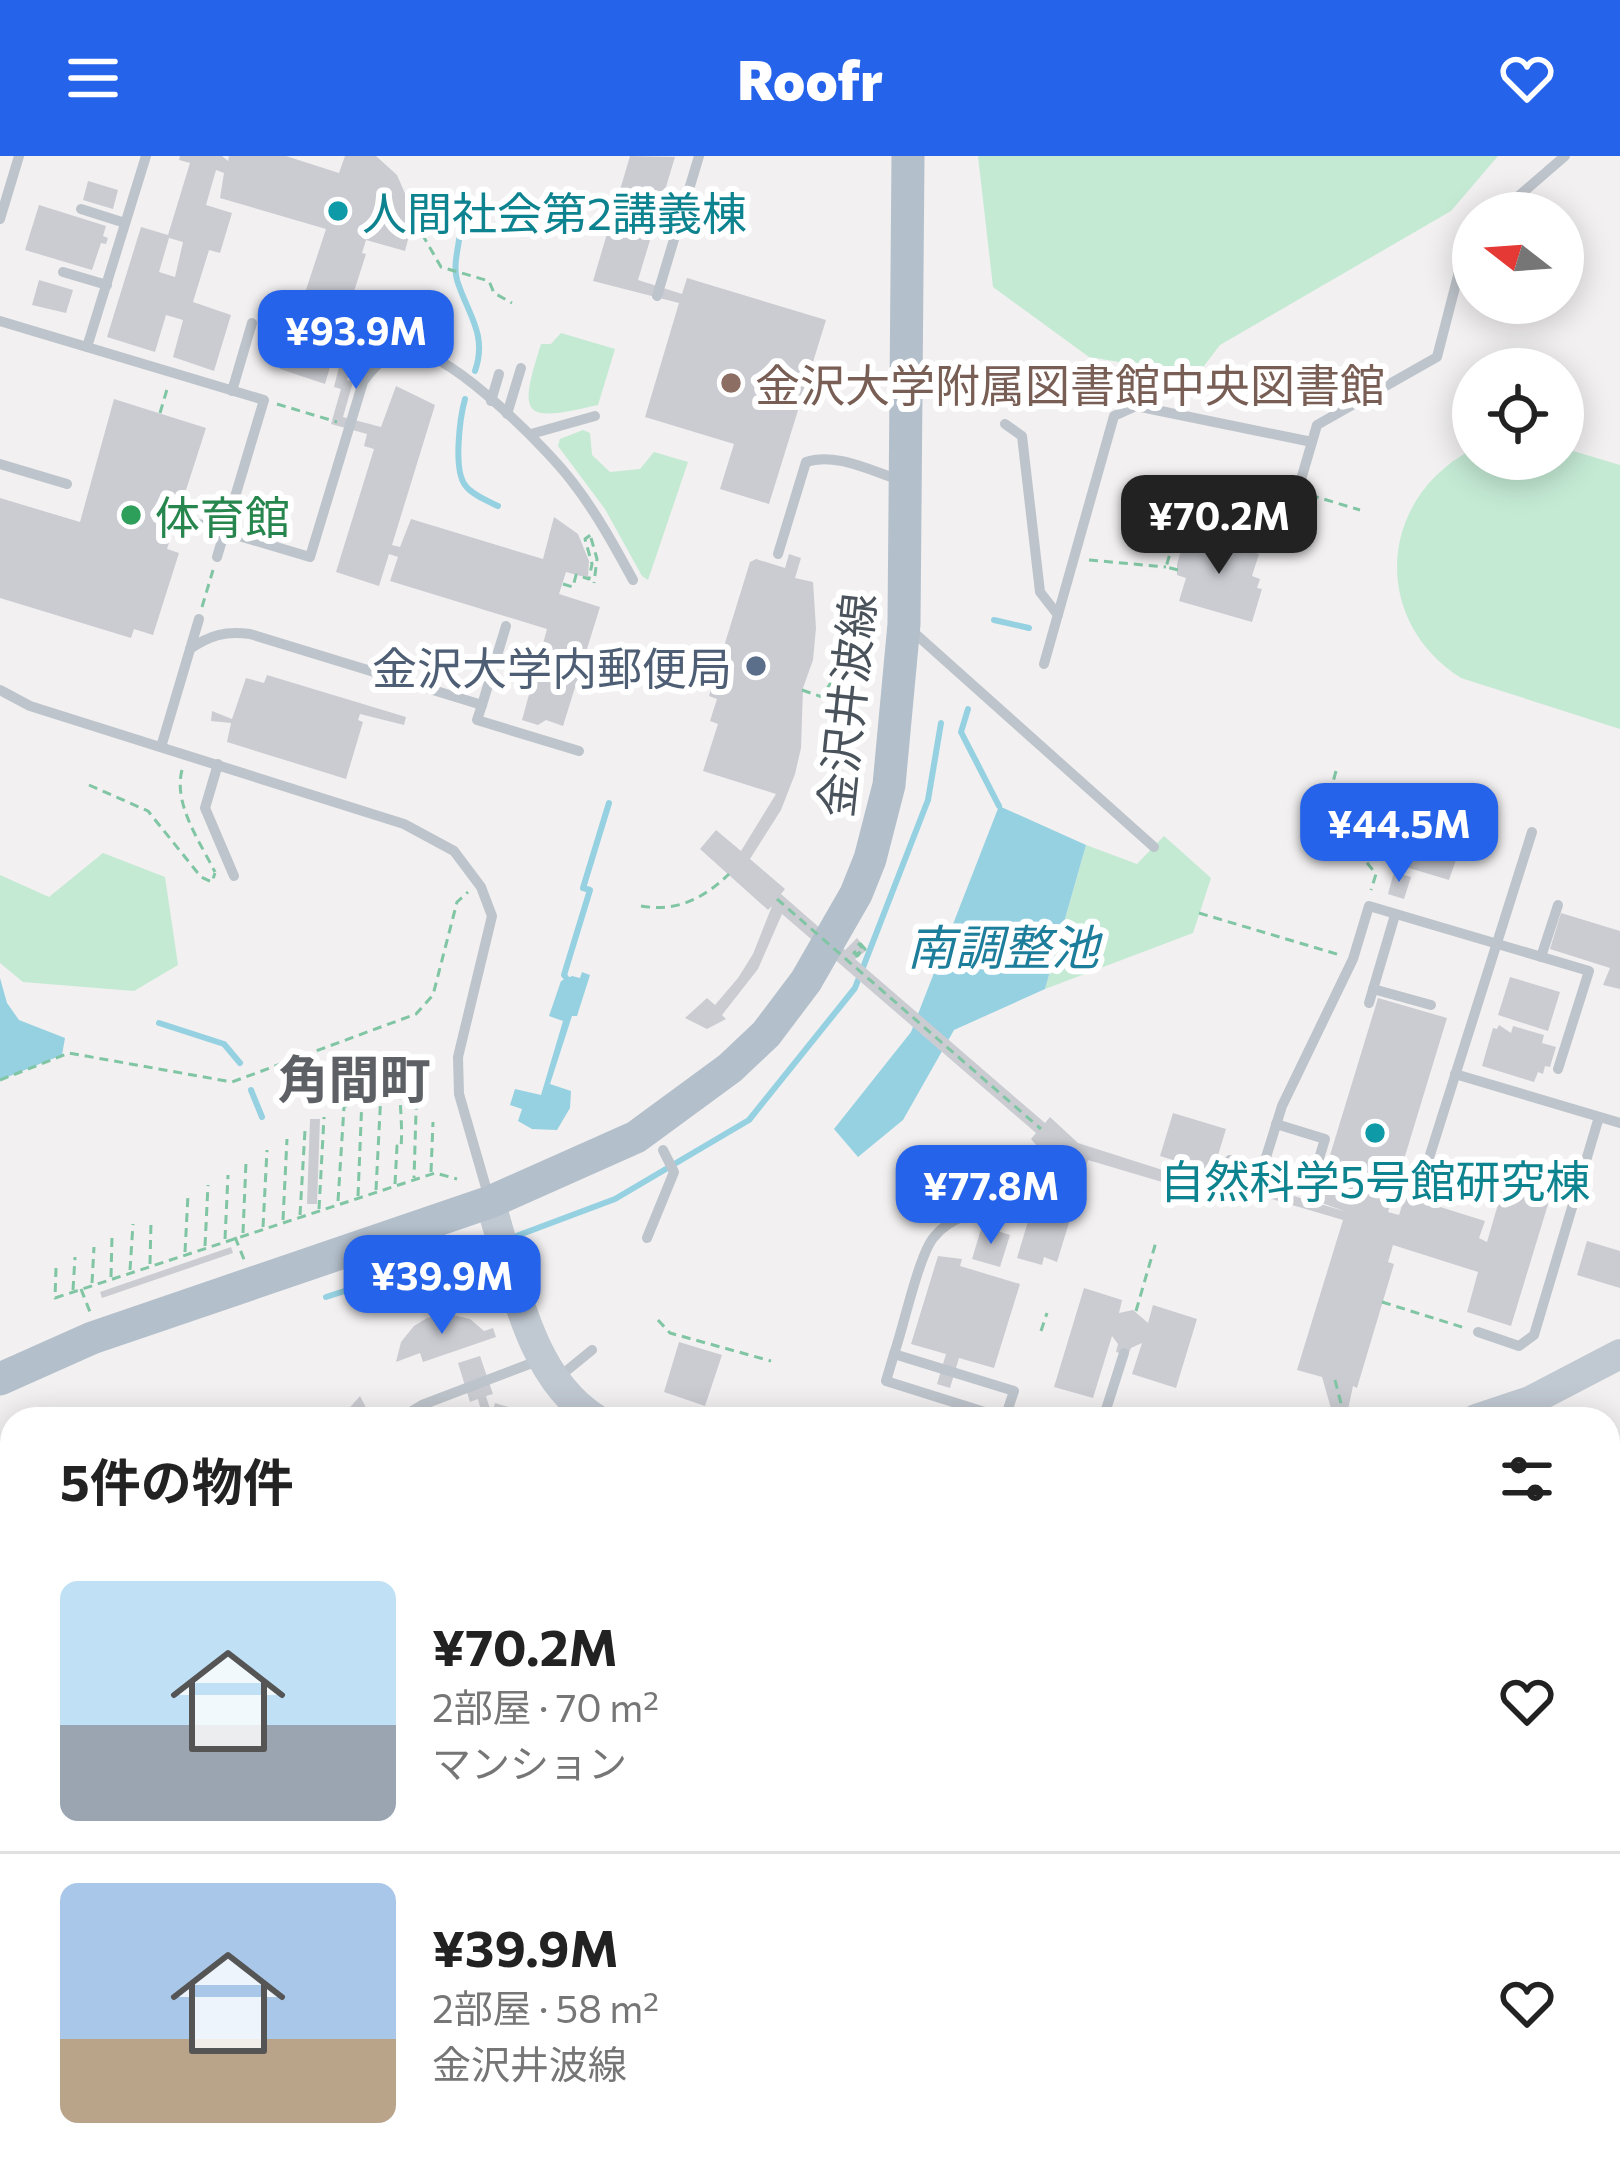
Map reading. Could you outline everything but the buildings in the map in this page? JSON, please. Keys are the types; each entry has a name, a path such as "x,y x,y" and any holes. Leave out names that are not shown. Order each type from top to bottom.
{"main road":[{"name":"金沢井波線","path":"0,1378 92,1338 499,1229 730,1068 766,1034 806,981 856,894 889,785 904,624 908,156"}],"street":[{"path":"499,1229 526,1321 550,1369 579,1407"},
{"path":"1512,1407 1620,1354"}],"lane":[{"path":"0,219 19,156"},
{"path":"87,347 146,156"},
{"path":"657,296 699,156"},
{"path":"1523,192 1565,156"},
{"path":"81,209 125,223"},
{"path":"63,272 107,285"},
{"path":"1283,541 1317,425 1437,357 1452,299"},
{"path":"0,321 264,400 217,556"},
{"path":"232,391 252,323"},
{"path":"200,524 310,557 363,382 375,364 412,351 437,359 531,434 575,484 633,580"},
{"path":"507,414 521,368"},
{"path":"490,401 499,374"},
{"path":"1044,664 1114,416 1136,406 1312,442"},
{"path":"531,434 595,416"},
{"path":"1005,424 1022,436 1040,592 1058,615"},
{"path":"778,554 806,462 837,460 906,482"},
{"path":"0,464 67,484"},
{"path":"161,747 199,619"},
{"path":"904,624 1154,847"},
{"path":"506,626 477,720 579,751"},
{"path":"190,649 207,637 250,634 482,705"},
{"path":"0,690 30,706 404,824 454,851 478,883 492,916 458,1057 459,1094 499,1229"},
{"path":"218,764 205,808 233,876"},
{"path":"1493,1197 1423,1177 1532,832"},
{"path":"1541,957 1558,905"},
{"path":"1262,1170 1276,1124 1353,959 1369,906 1589,971 1558,1069"},
{"path":"1369,1003 1395,915"},
{"path":"1373,988 1431,1005"},
{"path":"1455,1074 1620,1123"},
{"path":"1478,1332 1519,1346 1534,1335 1599,1117"},
{"path":"1185,1181 1220,1191 1230,1160 1311,1185 1325,1139 1276,1124"},
{"path":"647,1238 674,1172 664,1152"},
{"path":"967,1407 886,1382 932,1239 953,1221 982,1210 1002,1215"},
{"path":"419,1407 550,1369 592,1350"},
{"path":"1106,1407 1124,1353"},
{"path":"895,1354 1014,1391 1009,1407"}],"path":[{"path":"422,233 444,268 488,281 494,292 512,303"},
{"path":"160,413 172,373"},
{"path":"264,400 350,427"},
{"path":"1298,492 1360,510"},
{"path":"1166,567 1183,510"},
{"path":"573,587 576,575 589,579 591,575 585,539 603,526"},
{"path":"590,536 597,559 594,583"},
{"path":"199,619 217,556"},
{"path":"1075,559 1178,571"},
{"path":"562,584 583,590"},
{"path":"802,690 822,697 849,653 884,652"},
{"path":"183,768 178,785 189,819 220,882"},
{"path":"1336,771 1331,786 1352,802 1360,854 1376,874 1369,906"},
{"path":"89,784 148,811 202,877 212,882 215,873"},
{"path":"641,906 664,909 687,904 729,874"},
{"path":"0,1080 69,1053 232,1082 416,1014 433,995 457,902 478,883"},
{"path":"777,899 1041,1129"},
{"path":"1199,914 1353,959"},
{"path":"843,957 850,948 858,943 863,949 857,955 851,948 858,942 864,949 857,955 850,948 858,941 865,949 857,956 850,948"},
{"path":"395,1186 397,1146 401,1147 403,1131 398,1121 400,1078"},
{"path":"338,1204 344,1107 400,1078 417,1080 414,1180"},
{"path":"376,1192 381,1088"},
{"path":"358,1198 362,1098"},
{"path":"319,1210 324,1118"},
{"path":"431,1174 433,1122"},
{"path":"300,1216 305,1130"},
{"path":"283,1222 287,1139"},
{"path":"263,1228 267,1150"},
{"path":"243,1235 246,1162"},
{"path":"56,1268 55,1298 431,1174 457,1179"},
{"path":"225,1240 228,1175"},
{"path":"205,1247 208,1185"},
{"path":"185,1254 188,1195"},
{"path":"149,1266 151,1222"},
{"path":"130,1272 133,1224"},
{"path":"111,1279 112,1236"},
{"path":"235,1237 245,1263"},
{"path":"1136,1311 1156,1242"},
{"path":"92,1285 94,1246"},
{"path":"73,1292 75,1257"},
{"path":"81,1288 93,1319"},
{"path":"1382,1302 1478,1332"},
{"path":"1041,1331 1047,1313"},
{"path":"658,1320 670,1333 771,1361"},
{"path":"1335,1380 1342,1407"}],"green space":[{"path":"978,156 1498,156 1467,192 1452,192 1451,211 1220,345 1197,375 1089,357 993,287"},
{"path":"561,333 615,349 598,405 541,413 529,401 529,388 541,344 551,344"},
{"path":"583,430 590,433 592,455 610,472 640,469 654,452 688,462 648,580 605,509 558,446 560,439"},
{"path":"1584,454 1620,465 1620,729 1461,678 1431,654 1411,625 1400,593 1397,560 1403,528 1418,497 1452,463 1452,480 1584,480"},
{"path":"1164,836 1211,878 1193,933 1045,989 1086,845 1137,864"},
{"path":"103,853 165,877 178,965 134,991 23,982 0,963 0,875 49,897"}],"water":[{"name":"南調整池","path":"999,806 1086,845 1045,989 954,1030 903,1120 858,1157 834,1129 911,1032"},
{"path":"582,972 590,975 550,1084 571,1091 570,1108 557,1130 532,1129 518,1121 522,1109 510,1105 515,1089 541,1095 563,1021 549,1016 561,981 580,978"},
{"path":"0,978 7,1003 19,1020 65,1038 62,1055 0,1080"}],"waterway":[{"path":"461,222 456,273 478,335 475,371"},
{"path":"465,399 459,443 461,477 472,492 498,506"},
{"path":"994,620 1029,628"},
{"path":"968,709 961,732 999,806"},
{"path":"511,1238 615,1199 749,1120 855,988 928,800 941,723"},
{"path":"567,979 564,975 590,890 583,888 609,803"},
{"path":"159,1023 224,1044 240,1063"},
{"path":"251,1090 262,1117"},
{"path":"326,1297 493,1243"}],"place":[{"name":"人間社会第2講義棟","path":"338,211"},
{"name":"金沢大学附属図書館中央図書館","path":"731,383"},
{"name":"体育館","path":"131,515"},
{"name":"金沢大学内郵便局","path":"756,666"},
{"name":"自然科学5号館研究棟","path":"1375,1133"}],"district":[{"name":"角間町","path":"354,1077"}]}
